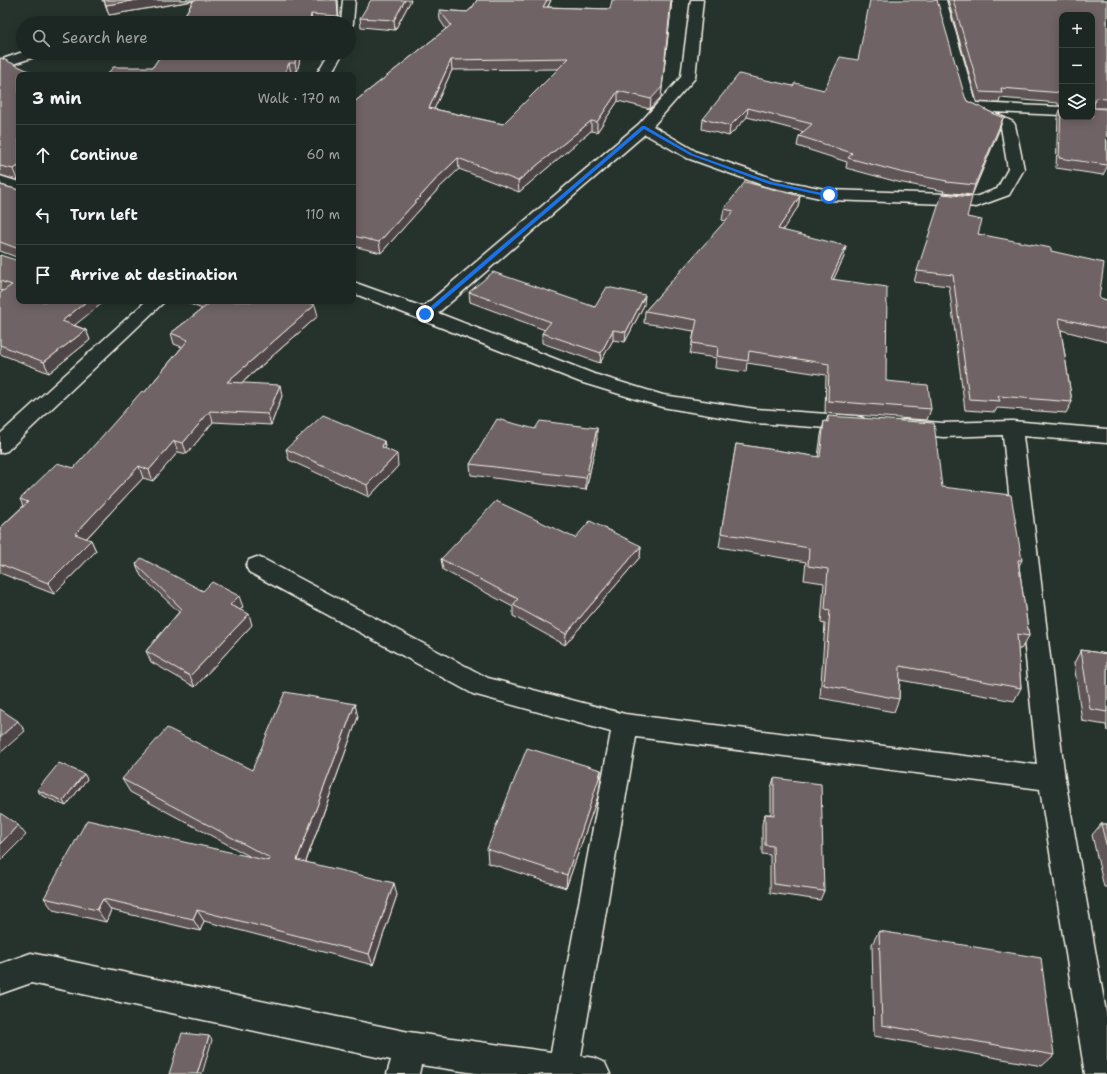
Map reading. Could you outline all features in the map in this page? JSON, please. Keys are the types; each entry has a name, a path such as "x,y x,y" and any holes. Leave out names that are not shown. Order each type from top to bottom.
{"street":[{"path":"347,16 349,0"},
{"path":"425,314 644,127 688,78 698,0"},
{"path":"644,127 692,154 771,183 829,195 948,199 976,202 1003,192 1016,169 1008,125 970,106 940,0"},
{"path":"0,64 16,59"},
{"path":"325,72 332,60"},
{"path":"970,106 1059,111"},
{"path":"0,181 16,186"},
{"path":"356,289 425,314 587,378 662,401 756,416 943,430 1012,428 1107,436"},
{"path":"1,444 153,304"},
{"path":"1012,428 1052,779 1101,1074"},
{"path":"258,566 482,687 625,725 1052,779"},
{"path":"563,1070 625,725"},
{"path":"0,979 31,968 406,1061 563,1070 594,1074"}],"building":[{"path":"104,0 137,0 106,5"},
{"path":"194,0 337,0 338,16 311,14 311,16 184,16"},
{"path":"371,0 405,0 394,20 360,18"},
{"path":"477,0 547,0 543,7 610,9 612,0 671,0 662,87 651,99 618,91 597,122 591,121 518,181 458,158 438,177 379,242 356,237 356,101 451,25 439,10 467,12 472,8","holes":["569,58 503,124 429,108 451,60"]},
{"path":"870,0 937,0 967,101 1003,118 975,185 946,182 947,181 900,172 848,158 852,153 799,136 812,124 748,108 730,126 703,119 739,74 793,86 795,83 824,90 840,57 858,60"},
{"path":"953,0 1107,0 1107,99 1095,98 1095,12 1059,12 1059,93 1001,88 1002,93 980,92"},
{"path":"1,58 31,72 16,72 16,168 13,169 0,166"},
{"path":"158,60 296,60 295,63 289,63 285,72 109,72 113,67 153,67"},
{"path":"1095,108 1106,109 1107,165 1059,158 1060,120 1095,120"},
{"path":"745,182 800,196 778,229 846,246 831,279 887,287 886,381 928,385 931,409 828,401 829,364 749,351 748,361 717,356 718,347 692,343 697,320 645,311 734,211 724,209"},
{"path":"0,185 16,189 16,248 0,242"},
{"path":"942,194 972,197 967,217 982,220 978,234 1051,248 1051,251 1104,263 1099,298 1107,300 1107,329 1059,318 1072,402 998,396 1000,401 969,399 953,275 917,271"},
{"path":"0,255 16,260 16,304 83,304 62,321 86,330 44,362 0,345 0,293 12,285 0,281"},
{"path":"493,272 595,307 607,287 645,295 626,332 613,330 601,353 542,333 551,322 469,292"},
{"path":"209,304 315,305 227,382 280,385 268,414 210,411 183,443 174,441 149,470 139,466 75,534 91,540 48,583 0,564 0,528 28,502 20,499 57,463 74,468 142,391 145,392 188,340 171,333"},
{"path":"323,415 384,441 382,447 397,454 367,485 286,449"},
{"path":"828,416 934,423 942,487 1011,495 1022,560 1018,560 1029,636 1017,634 1021,688 900,666 899,699 824,685 830,610 825,609 828,569 808,566 809,548 721,533 736,444 820,457 824,421 828,422"},
{"path":"497,419 535,429 540,421 597,428 586,478 470,464"},
{"path":"496,501 575,538 590,521 641,546 566,634 513,605 518,599 441,559"},
{"path":"141,558 203,591 212,582 239,596 230,605 249,614 190,676 146,651 182,609 136,564"},
{"path":"1081,650 1107,654 1107,712 1090,709"},
{"path":"285,692 355,704 297,860 394,883 369,954 197,910 193,919 103,899 97,910 44,898 87,820 269,861 270,858 122,779 167,728 252,770"},
{"path":"0,709 18,721 0,737"},
{"path":"527,748 601,770 567,875 487,849"},
{"path":"59,763 84,774 63,801 37,790"},
{"path":"774,778 821,784 824,891 774,884 773,846 765,845 765,814 774,815"},
{"path":"0,813 18,825 0,844"},
{"path":"1101,824 1107,824 1107,848"},
{"path":"879,931 1041,958 1054,1055 882,1025"},
{"path":"182,1033 209,1036 197,1074 169,1074"}],"route":[{"path":"425,314 644,127 692,154 771,183 829,195"}]}
